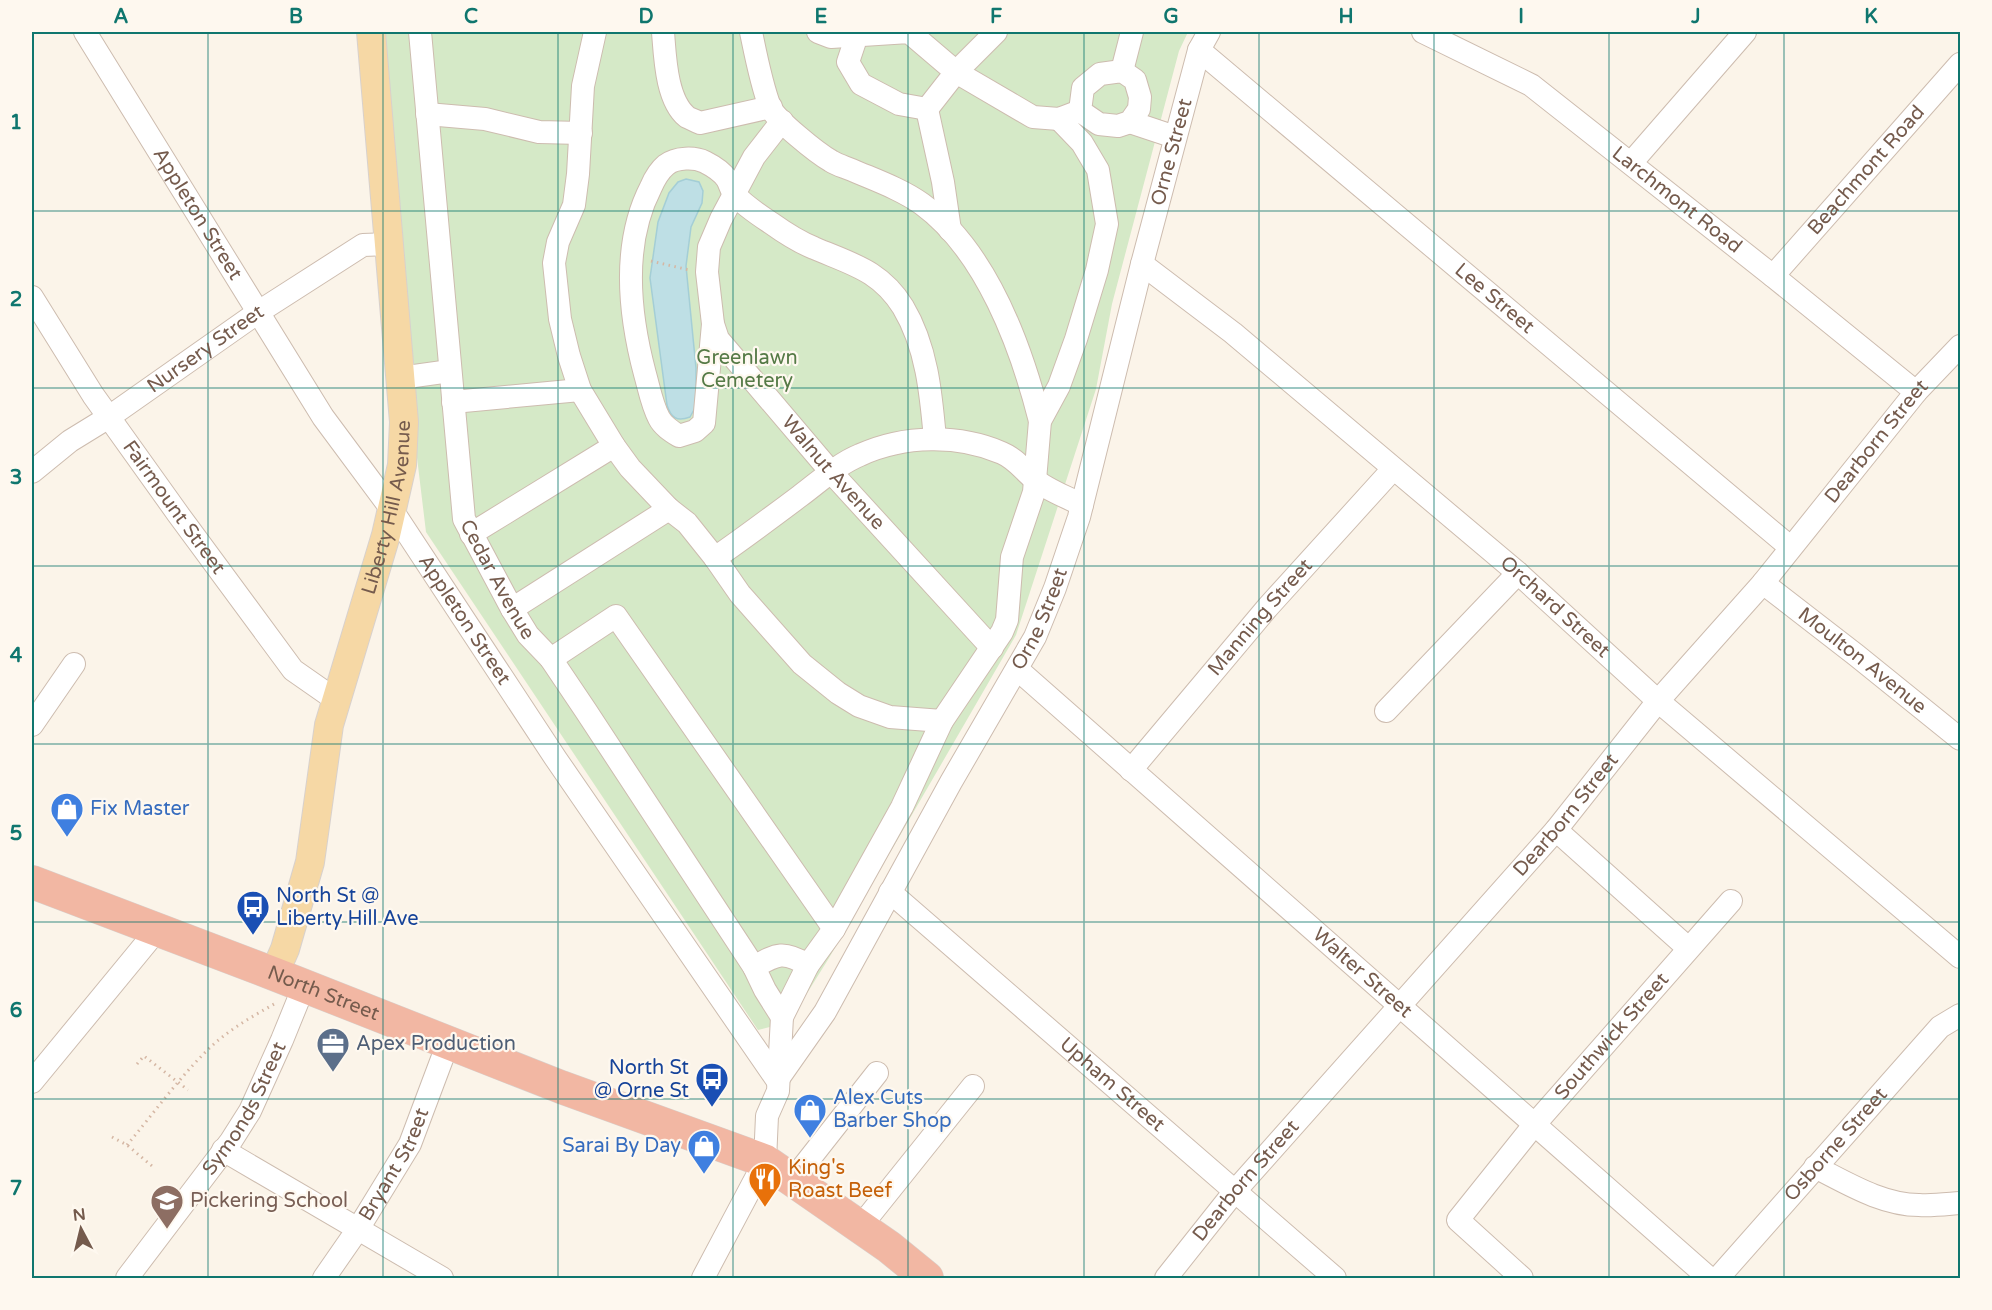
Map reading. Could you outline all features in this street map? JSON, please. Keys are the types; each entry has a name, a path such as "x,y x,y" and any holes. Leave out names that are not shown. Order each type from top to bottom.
{"highway":[{"name":"North Street","path":"32,882 156,930 285,987 448,1043 561,1087 765,1161 889,1247 927,1278"}],"main road":[{"name":"Liberty Hill Avenue","path":"285,987 285,949 310,862 329,725 386,535 402,465 404,443 371,32"}],"street":[{"name":"Appleton Street","path":"85,32 323,417 392,510 556,759 777,1080"},
{"name":"Cedar Avenue","path":"420,32 464,519 528,635 550,659 754,966 765,990 782,1017"},
{"path":"595,32 583,86 574,205 558,242 554,263 560,320 580,390 630,468 669,509 687,523 740,594 802,664 838,693 859,706 890,717 942,721"},
{"path":"663,32 670,84 687,117 700,123 776,114"},
{"path":"751,32 756,60 776,114 830,161 891,187 921,203 950,230 979,269 1003,314 1029,376 1039,431 1034,492 1012,557 1007,620 992,648 942,721 902,807 834,929 807,965 782,1017 777,1080"},
{"path":"818,32 831,37 909,32 956,72 1033,117 1069,115 1099,124 1118,126 1130,122 1175,137"},
{"path":"927,109 956,72 996,32"},
{"path":"1122,71 1132,32"},
{"name":"Larchmont Road","path":"1423,32 1531,85 1916,392"},
{"path":"1631,163 1745,32"},
{"path":"857,35 848,62 861,84 899,104 927,109"},
{"name":"Orne Street","path":"765,1161 767,1116 778,1091 777,1080 825,1012 890,892 1035,637 1055,588 1082,505 1175,137 1204,41"},
{"name":"Lee Street","path":"1204,41 1790,547"},
{"name":"Beachmont Road","path":"1773,276 1960,64"},
{"path":"1069,115 1083,88 1100,74 1122,71 1135,80 1140,97 1138,109 1130,122"},
{"path":"927,109 943,182 950,230"},
{"path":"427,114 484,119 539,132 581,133"},
{"name":"Walnut Avenue","path":"776,114 709,247 707,272 713,324 718,339 831,472 992,648"},
{"path":"1005,454 1039,431 1059,386 1076,339 1107,224 1098,170 1069,115"},
{"path":"713,324 705,423 696,431 679,436 666,427 659,418 643,368 631,300 632,261 643,202 655,179 667,165 683,159 693,158 703,161 726,178 734,194 795,239 864,268 885,285 897,299 916,332 930,386 934,439"},
{"name":"Nursery Street","path":"32,472 70,441 109,417 257,313 363,245 389,244"},
{"name":"Orchard Street","path":"1142,264 1233,333 1518,573 1658,701 1960,957"},
{"name":"Fairmount Street","path":"32,297 109,417 294,670 336,700"},
{"name":"Dearborn Street","path":"1166,1278 1235,1191 1556,830 1658,701 1763,583 1916,392 1957,354"},
{"path":"400,378 450,371"},
{"path":"453,402 580,390"},
{"path":"715,558 831,472 858,455 880,447 934,439 964,441 1005,454 1034,479 1082,505"},
{"path":"471,534 614,446"},
{"name":"Manning Street","path":"1131,770 1267,608 1393,469"},
{"path":"512,609 669,509"},
{"path":"1386,711 1518,573"},
{"name":"Moulton Avenue","path":"1763,583 1960,739"},
{"path":"550,659 616,616 834,929"},
{"path":"32,725 74,664"},
{"name":"Walter Street","path":"1017,669 1709,1278"},
{"path":"1556,830 1688,948"},
{"name":"Upham Street","path":"890,892 1335,1278"},
{"name":"Southwick Street","path":"1522,1278 1458,1220 1534,1125 1731,901"},
{"path":"32,1082 156,930"},
{"path":"754,966 776,954 792,955 807,965"},
{"name":"Symonds Street","path":"127,1278 250,1111 278,1050 285,987"},
{"name":"Osborne Street","path":"1718,1278 1940,1027 1960,1015"},
{"name":"Bryant Street","path":"324,1278 358,1229 410,1144 448,1043"},
{"path":"792,1181 877,1073"},
{"path":"860,1227 974,1086"},
{"path":"223,1150 442,1278"},
{"path":"703,1278 765,1161"},
{"path":"1815,1167 1867,1193 1899,1203 1918,1205 1960,1203"}],"path":[{"path":"632,261 652,261 695,272 707,272"},
{"path":"127,1145 214,1044 285,987"},
{"path":"137,1064 144,1056 188,1090"},
{"path":"112,1137 127,1145 152,1166"}],"green space":[{"name":"Greenlawn Cemetery","path":"379,32 1188,32 1179,51 1112,304 1096,389 1016,635 829,958 789,1022 758,1030 426,532 415,441"}],"water":[{"path":"686,179 699,182 703,191 702,203 691,227 686,266 696,368 696,406 690,417 678,419 670,413 667,405 650,278 658,222 669,193 678,182"}],"place":[{"name":"Fix Master","path":"67,838"},
{"name":"North St @ Liberty Hill Ave","path":"253,936"},
{"name":"Apex Production","path":"333,1073"},
{"name":"North St @ Orne St","path":"712,1108"},
{"name":"Alex Cuts Barber Shop","path":"810,1139"},
{"name":"Sarai By Day","path":"704,1175"},
{"name":"King's Roast Beef","path":"765,1208"},
{"name":"Pickering School","path":"167,1230"}]}
